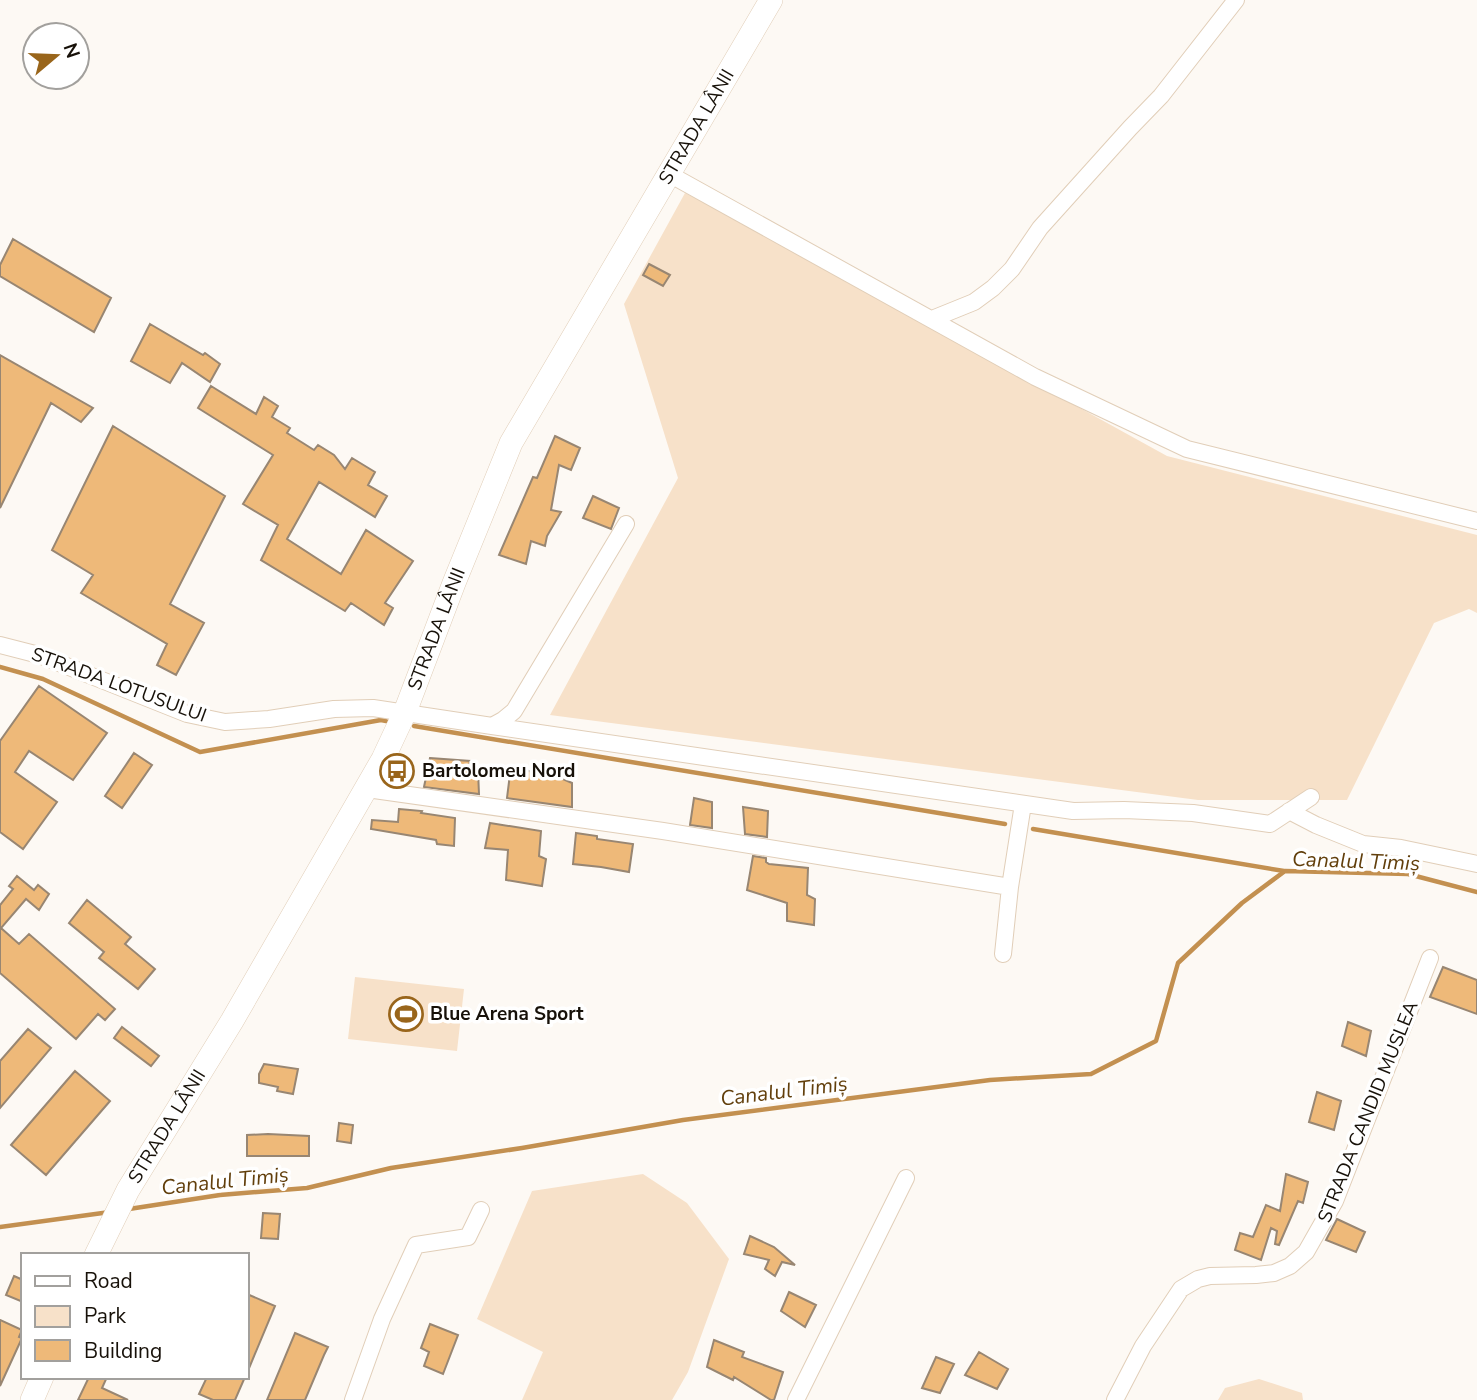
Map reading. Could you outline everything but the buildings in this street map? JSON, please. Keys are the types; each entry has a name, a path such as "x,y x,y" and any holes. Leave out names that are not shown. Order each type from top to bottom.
{"main road":[{"name":"STRADA LÂNII","path":"99,1248 128,1190 225,1032 367,789 388,748 405,712 511,443 771,0"},
{"path":"32,1400 41,1379"}],"street":[{"path":"932,319 974,302 1012,269 1040,228 1161,96 1236,0"},
{"path":"668,174 1035,377 1187,449 1477,521"},
{"path":"492,726 514,711 625,524"},
{"name":"STRADA LOTUSULUI","path":"0,645 39,655 187,714 225,722 269,719 334,709 373,708 1073,811 1193,813 1270,824 1311,797"},
{"path":"367,789 663,831 1010,887"},
{"path":"1003,954 1023,804"},
{"path":"1289,811 1363,844 1401,848 1477,864"},
{"name":"STRADA CANDID MUSLEA","path":"1115,1400 1143,1346 1181,1289 1198,1279 1210,1276 1274,1273 1290,1266 1306,1252 1335,1200 1430,958"},
{"path":"796,1400 905,1178"},
{"path":"353,1400 382,1319 416,1245 468,1237 481,1210"}],"green space":[{"path":"685,193 723,211 1167,456 1477,535 1477,613 1469,609 1434,623 1347,800 1198,800 550,715 678,478 624,304"},
{"name":"Blue Arena Sport","path":"355,977 464,989 457,1051 348,1039"},
{"path":"643,1174 687,1203 729,1259 688,1372 672,1400 522,1400 543,1352 477,1319 532,1191"},
{"path":"1259,1379 1302,1393 1303,1400 1218,1400 1225,1388"}],"waterway":[{"path":"0,667 43,679 200,752 386,721"},
{"path":"414,726 1005,824"},
{"path":"1033,829 1284,871"},
{"name":"Canalul Timiș","path":"129,1209 220,1195 307,1188 391,1168 683,1120 990,1080 1091,1074 1156,1041 1178,963 1242,903 1285,871 1408,874 1477,892"},
{"name":"Canalul Timiș","path":"0,1227 110,1212"}],"place":[{"name":"Bartolomeu Nord","path":"397,771"},
{"name":"Blue Arena Sport","path":"406,1014"}]}
